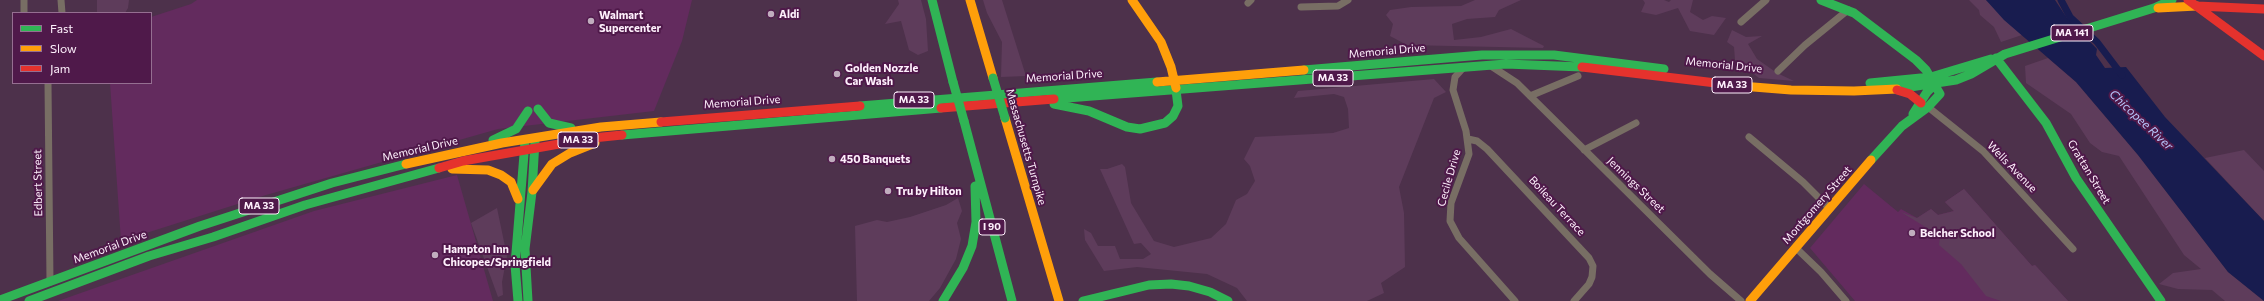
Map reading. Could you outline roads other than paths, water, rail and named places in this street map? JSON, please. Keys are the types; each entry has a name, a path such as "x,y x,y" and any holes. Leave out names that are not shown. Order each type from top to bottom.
{"main road":[{"name":"I 90","path":"932,0 1012,301"},
{"name":"Massachusetts Turnpike","path":"970,0 1045,254 1059,290"},
{"path":"1025,101 1071,106 1102,115 1127,127 1140,129 1165,123 1173,116 1178,106 1175,80 1161,42 1132,0"},
{"path":"1821,0 1848,10 1861,18 1923,66 1933,81"},
{"name":"MA 141","path":"1996,58 2172,0"},
{"path":"2188,0 2264,56"},
{"path":"2152,6 2197,6 2264,9"},
{"name":"Memorial Drive","path":"29,301 176,247 213,237 305,205 463,161 535,147 621,135 771,122 780,116 1175,80 1385,62 1510,55 1568,56 1730,78 1796,83 1848,84 1956,80 1979,70 1996,58"},
{"name":"Memorial Drive","path":"0,300 187,231 332,183 471,149 530,137 583,129 651,121 780,116 1025,101 1489,65 1524,64 1595,67 1768,89 1834,91 1895,89 1933,81 1971,63 1996,58"},
{"name":"Grattan Street","path":"1996,58 2045,120 2076,178 2161,301"},
{"path":"1971,63 1979,70"},
{"name":"Montgomery Street","path":"1750,301 1904,125 1927,104 1927,92 1933,81"},
{"name":"Memorial Drive","path":"1895,89 1910,94 1927,104"},
{"path":"471,149 516,129 533,110 549,123 583,129"},
{"path":"532,192 542,175 552,164 570,153 621,135"},
{"path":"528,301 525,249 532,192 535,147 530,137"},
{"path":"518,301 515,265 519,205 524,149 530,137"},
{"path":"943,301 963,268 972,246 976,222 977,202 972,153"},
{"path":"417,174 463,168 488,170 511,182 516,190 519,205"},
{"path":"187,231 191,242"},
{"path":"175,236 176,247"},
{"path":"1083,301 1149,285 1171,284 1189,286 1210,292 1228,301"},
{"path":"1059,290 1059,301"},
{"path":"1059,290 1066,301"},
{"path":"1111,301 1143,294 1165,292 1182,293 1211,301"}],"street":[{"path":"24,0 24,12"},
{"path":"61,0 62,12"},
{"path":"1300,7 1338,6 1348,0"},
{"path":"1741,22 1766,0"},
{"path":"1778,71 1805,45 1848,10"},
{"path":"1517,83 1515,73 1524,64"},
{"name":"Jennings Street","path":"1489,65 1517,83 1710,274 1741,301"},
{"name":"Cecile Drive","path":"1465,67 1455,77 1453,90 1468,139 1466,165 1451,203 1450,221 1459,238 1515,301"},
{"path":"1530,96 1578,76"},
{"name":"Edbert Street","path":"48,84 50,282"},
{"name":"Wells Avenue","path":"1927,104 1983,151 2073,249"},
{"path":"1584,150 1636,123"},
{"path":"1749,137 1803,182 1830,209"},
{"name":"Boileau Terrace","path":"1468,139 1477,142 1487,149 1589,258 1593,266 1592,277 1589,284 1574,301"},
{"path":"1796,248 1821,272 1846,301"}],"water":[{"name":"Chicopee River","path":"1986,0 2055,0 2067,18 2097,49 2096,55 2105,68 2126,67 2165,117 2264,221 2264,301 2228,272 2138,155 2076,82 2004,20"}],"waterway":[{"path":"2061,0 2070,17 2097,42 2122,75"}],"place":[{"name":"Aldi","path":"771,14"},
{"name":"Walmart Supercenter","path":"591,21"},
{"name":"Golden Nozzle Car Wash","path":"837,74"},
{"name":"450 Banquets","path":"832,159"},
{"name":"Tru by Hilton","path":"888,191"},
{"name":"Belcher School","path":"1912,233"},
{"name":"Hampton Inn Chicopee/Springfield","path":"435,255"}]}
